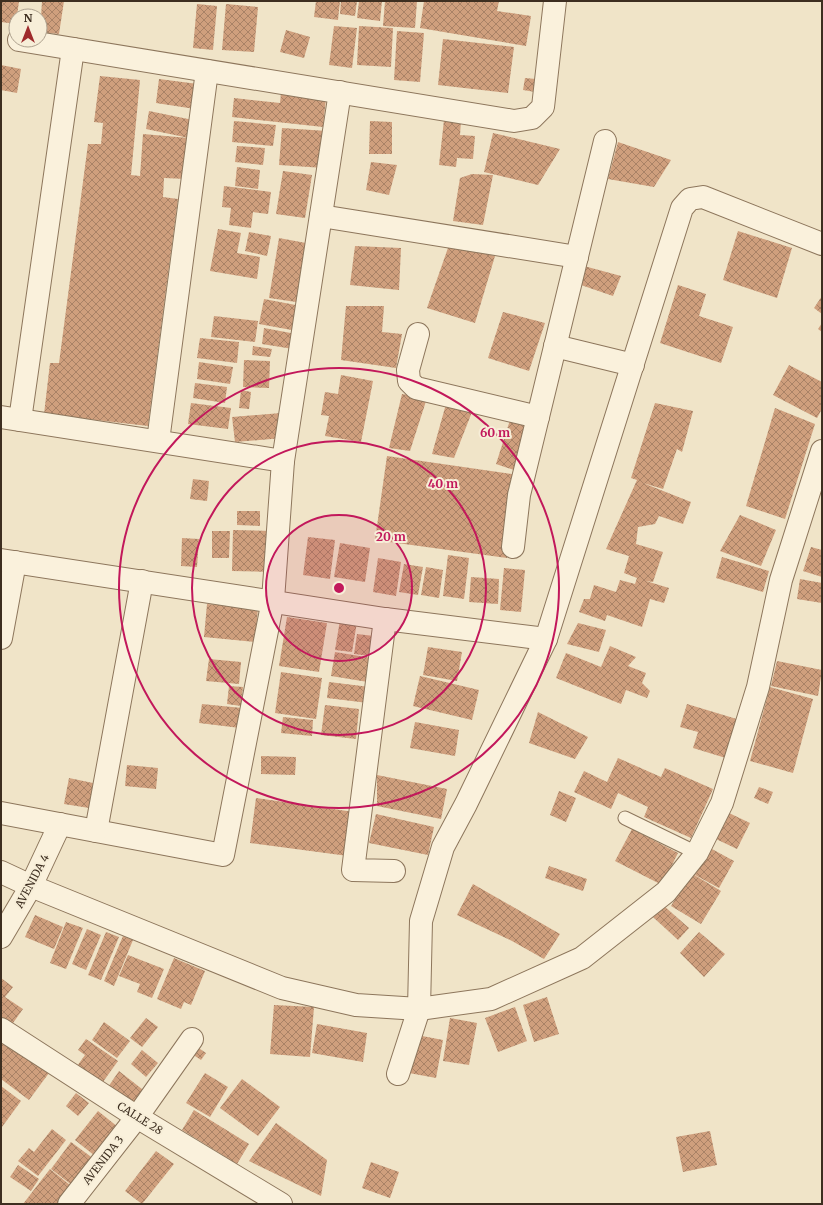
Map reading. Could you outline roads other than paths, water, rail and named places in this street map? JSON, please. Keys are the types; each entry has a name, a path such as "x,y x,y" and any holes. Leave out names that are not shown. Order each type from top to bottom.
{"street":[{"path":"48,45 514,121 532,118 543,107 555,1"},
{"path":"73,49 10,419 283,461"},
{"path":"158,441 208,71"},
{"path":"1,813 223,855 273,600 283,461 340,92"},
{"path":"513,547 519,495 605,141"},
{"path":"398,1074 419,1009 421,921 443,847 466,804 546,639 682,208 690,199 703,197 822,244"},
{"path":"321,216 577,257"},
{"path":"418,334 408,370 409,381 416,388 538,417"},
{"path":"555,346 633,365"},
{"path":"1,872 31,886 282,988 356,1005 419,1009 491,998 582,958 666,892 697,853 722,803 758,686 782,580 822,451"},
{"path":"1,638 8,561 273,600 385,619 546,639"},
{"path":"96,831 142,581"},
{"path":"385,619 353,870 394,871"},
{"name":"AVENIDA 4","path":"1,938 31,886 60,824"},
{"name":"CALLE 28","path":"1,1028 137,1117 281,1204"},
{"name":"AVENIDA 3","path":"69,1204 137,1117 192,1039"}],"lane":[{"path":"625,818 697,853"}]}
